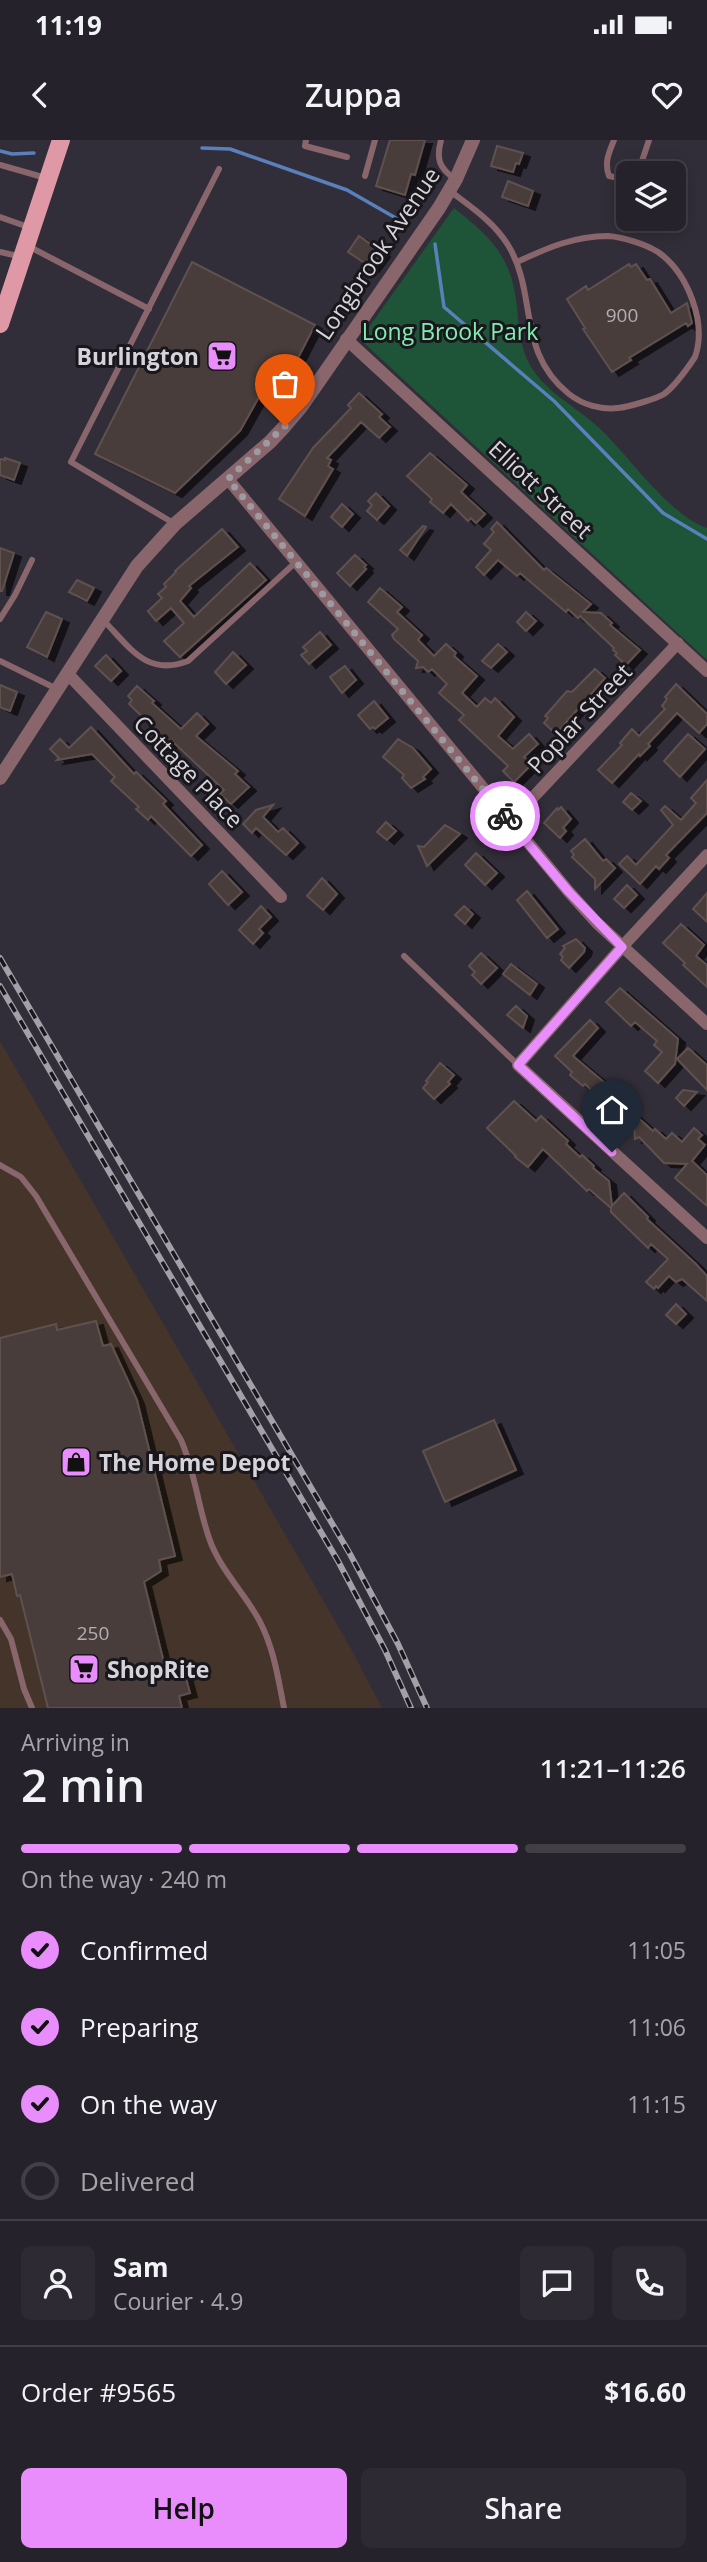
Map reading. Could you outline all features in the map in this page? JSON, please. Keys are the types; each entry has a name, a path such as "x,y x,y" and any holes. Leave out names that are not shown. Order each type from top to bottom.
{"main road":[{"path":"0,324 61,140"}],"street":[{"name":"Longbrook Avenue","path":"0,778 137,566 175,524 228,479 285,426 301,407 439,208 453,185 473,140"},
{"name":"Elliott Street","path":"346,339 707,671"},
{"path":"228,479 569,892 622,947 707,1024"},
{"name":"Poplar Street","path":"510,822 678,643"},
{"name":"Cottage Place","path":"67,673 281,897"},
{"path":"707,855 518,1065 707,1238"}],"lane":[{"path":"306,140 305,146 347,157"},
{"path":"365,176 374,140"},
{"path":"441,140 438,160 442,169 453,185 498,231 517,262 532,339 549,374 561,387 578,400 608,409 622,408 663,394 697,354 702,338 703,317 693,293 673,265 657,252 638,243 610,236 576,238 548,247 517,262"},
{"path":"614,140 606,160 606,168 609,176 616,177"},
{"path":"642,161 649,140"},
{"path":"0,164 48,178"},
{"path":"175,524 71,462 219,169"},
{"path":"0,217 32,228"},
{"path":"0,251 24,251 149,309"},
{"path":"0,619 32,560"},
{"path":"102,619 146,663 158,667 176,666 188,661 296,562"},
{"path":"0,661 57,689"},
{"path":"404,956 518,1065"},
{"path":"0,1165 21,1177 36,1196 181,1440 190,1461 209,1538 219,1562 266,1634 285,1708"},
{"path":"0,1620 11,1639 24,1689 32,1708"}],"shaded area":[{"path":"0,1041 349,1645 382,1708 0,1708"}],"green space":[{"name":"Long Brook Park","path":"454,208 489,239 505,262 514,290 522,345 536,375 597,426 677,510 707,528 707,660 364,343 364,334"}],"building":[{"path":"390,140 425,140 415,175 411,174 405,195 376,186"},
{"path":"497,146 523,153 513,172 491,166"},
{"path":"508,181 533,191 528,206 502,197"},
{"path":"359,236 383,253 372,268 348,252"},
{"name":"Burlington","path":"192,262 315,325 279,395 264,388 240,431 175,493 95,454"},
{"path":"629,264 631,267 636,264 647,280 650,279 671,313 687,303 692,323 688,326 686,323 629,358 631,360 612,372 583,329 585,328 567,299 586,286 588,290"},
{"path":"359,393 382,414 379,417 390,427 379,438 361,422 327,458 331,460 328,466 333,469 305,516 279,499 313,448 351,408 348,405"},
{"path":"430,453 467,485 461,492 485,514 476,523 471,518 468,521 451,504 443,513 407,476"},
{"path":"0,459 20,463 14,480 0,475"},
{"path":"376,493 389,506 377,520 367,511 372,505 368,501"},
{"path":"342,504 353,514 342,527 331,517"},
{"path":"497,522 544,570 546,568 591,604 583,612 601,613 612,623 610,625 640,650 626,665 615,655 617,653 614,648 580,616 578,618 568,609 566,612 520,573 517,576 498,560 484,575 476,567 491,550 484,544 494,532 491,529"},
{"path":"423,526 426,527 407,556 400,550"},
{"path":"222,529 238,547 189,586 191,588 180,601 194,617 250,563 266,580 180,657 164,641 184,623 171,608 156,621 148,611 162,598 158,594 166,587 164,584 175,571"},
{"path":"0,548 14,553 2,591 0,591"},
{"path":"355,555 366,565 366,569 350,586 337,573"},
{"path":"77,580 94,588 87,601 69,592"},
{"path":"380,588 402,607 397,612 422,635 418,640 434,656 446,644 456,653 454,656 477,676 462,693 477,707 485,698 491,703 495,698 514,717 498,736 513,749 529,734 538,744 524,757 532,764 514,782 503,771 508,766 459,720 464,715 439,693 447,684 432,669 428,672 423,667 416,668 418,661 392,635 398,629 368,602"},
{"path":"46,612 62,619 47,657 27,647"},
{"path":"526,612 536,621 526,631 517,622"},
{"path":"320,632 331,645 309,664 301,655 307,651 303,647"},
{"path":"498,644 507,652 491,668 482,661"},
{"path":"233,652 246,665 226,684 215,672"},
{"path":"106,655 121,671 111,681 95,666"},
{"path":"345,666 356,680 342,693 330,677"},
{"path":"595,669 605,678 556,734 544,723 548,718 545,716 567,691 572,692"},
{"path":"676,684 707,714 707,724 699,733 677,713 648,744 650,746 612,783 598,770 622,745 620,743 632,729 639,736 665,709 662,706 667,699 665,697"},
{"path":"0,685 17,692 10,711 0,707"},
{"path":"137,686 181,729 197,713 208,724 196,736 238,771 235,774 249,787 231,804 220,794 224,790 172,741 169,744 164,739 161,742 154,735 158,732 129,704 132,700 128,696"},
{"path":"374,701 388,718 375,729 370,729 358,715"},
{"path":"91,727 134,774 136,772 166,801 163,804 202,845 191,856 151,816 148,820 136,809 139,807 111,781 115,777 92,754 57,760 59,758 50,749 60,739 69,748"},
{"path":"688,734 705,749 680,777 664,761"},
{"path":"398,739 413,748 431,769 423,777 425,779 411,788 402,778 404,775 383,757"},
{"path":"707,780 707,813 666,855 669,858 659,869 656,866 640,884 619,864 627,856 636,865 673,825 661,810 665,806 681,820 696,803 691,798"},
{"path":"631,793 641,801 632,810 623,802"},
{"path":"273,805 263,817 278,832 283,828 298,843 286,855 256,828 252,833 243,824 256,810"},
{"path":"561,807 571,819 563,828 566,831 560,838 544,823"},
{"path":"386,822 396,831 387,840 377,832"},
{"path":"445,825 460,834 427,866 418,846 424,847"},
{"path":"585,839 603,861 606,859 615,868 595,889 595,879 572,857 574,855 571,851"},
{"path":"476,853 497,873 485,885 465,865"},
{"path":"222,871 242,892 228,905 209,884"},
{"path":"322,878 337,894 323,910 307,896"},
{"path":"627,885 637,895 624,908 614,899"},
{"path":"527,891 558,929 547,938 517,900"},
{"path":"707,893 707,922 693,909"},
{"path":"261,906 271,917 259,929 263,933 253,944 239,930"},
{"path":"464,906 473,914 465,924 455,915"},
{"path":"681,924 704,945 696,956 707,965 707,987 663,943"},
{"path":"576,939 585,948 569,968 561,960 563,957 560,954 565,948 563,946"},
{"path":"481,953 497,968 481,984 472,975 475,972 469,966"},
{"path":"511,964 537,984 530,995 503,974"},
{"path":"620,988 678,1039 675,1064 658,1083 645,1071 662,1052 654,1045 657,1041 635,1022 631,1026 606,1002"},
{"path":"516,1006 527,1016 523,1028 507,1015"},
{"path":"590,1020 598,1028 573,1056 618,1094 616,1097 631,1111 622,1121 585,1084 583,1086 570,1075 572,1072 555,1056"},
{"path":"688,1048 707,1065 707,1090 677,1059"},
{"path":"440,1063 454,1075 448,1082 450,1084 434,1099 423,1088"},
{"path":"683,1090 697,1092 684,1106 676,1098"},
{"path":"514,1101 536,1121 541,1116 568,1141 566,1144 609,1181 612,1206 624,1193 647,1219 696,1264 707,1276 707,1301 682,1279 676,1282 669,1276 654,1289 646,1282 668,1259 651,1244 648,1248 611,1212 611,1208 589,1189 587,1191 543,1149 528,1167 487,1128"},
{"path":"633,1113 666,1139 672,1133 682,1142 694,1128 702,1135 698,1139 705,1145 692,1161 707,1175 707,1206 675,1178 687,1164 664,1163 639,1137 635,1139"},
{"path":"676,1304 686,1314 676,1324 666,1315"},
{"name":"The Home Depot","path":"96,1321 103,1346 111,1344 137,1400 175,1556 159,1560 161,1571 144,1582 167,1675 184,1671 190,1693 179,1696 182,1708 48,1708 20,1595 17,1596 12,1574 0,1577 0,1338 56,1324 57,1330"},
{"path":"494,1420 516,1470 445,1502 423,1451"}],"waterway":[{"path":"202,148 230,149 347,190 408,225"},
{"path":"0,151 12,154 34,153"},
{"path":"435,244 444,307 554,401 663,513 707,539"}],"railway":[{"path":"0,958 350,1554 398,1644 427,1708"},
{"path":"0,986 338,1561 385,1650 411,1708"}],"way so far":[{"path":"285,426 228,479 505,816"}],"place":[{"name":"Burlington","path":"222,356"},
{"name":"The Home Depot","path":"76,1462"},
{"name":"ShopRite","path":"84,1669"}],"route":[{"path":"505,816 569,892 622,947 518,1065 612,1152"}]}
